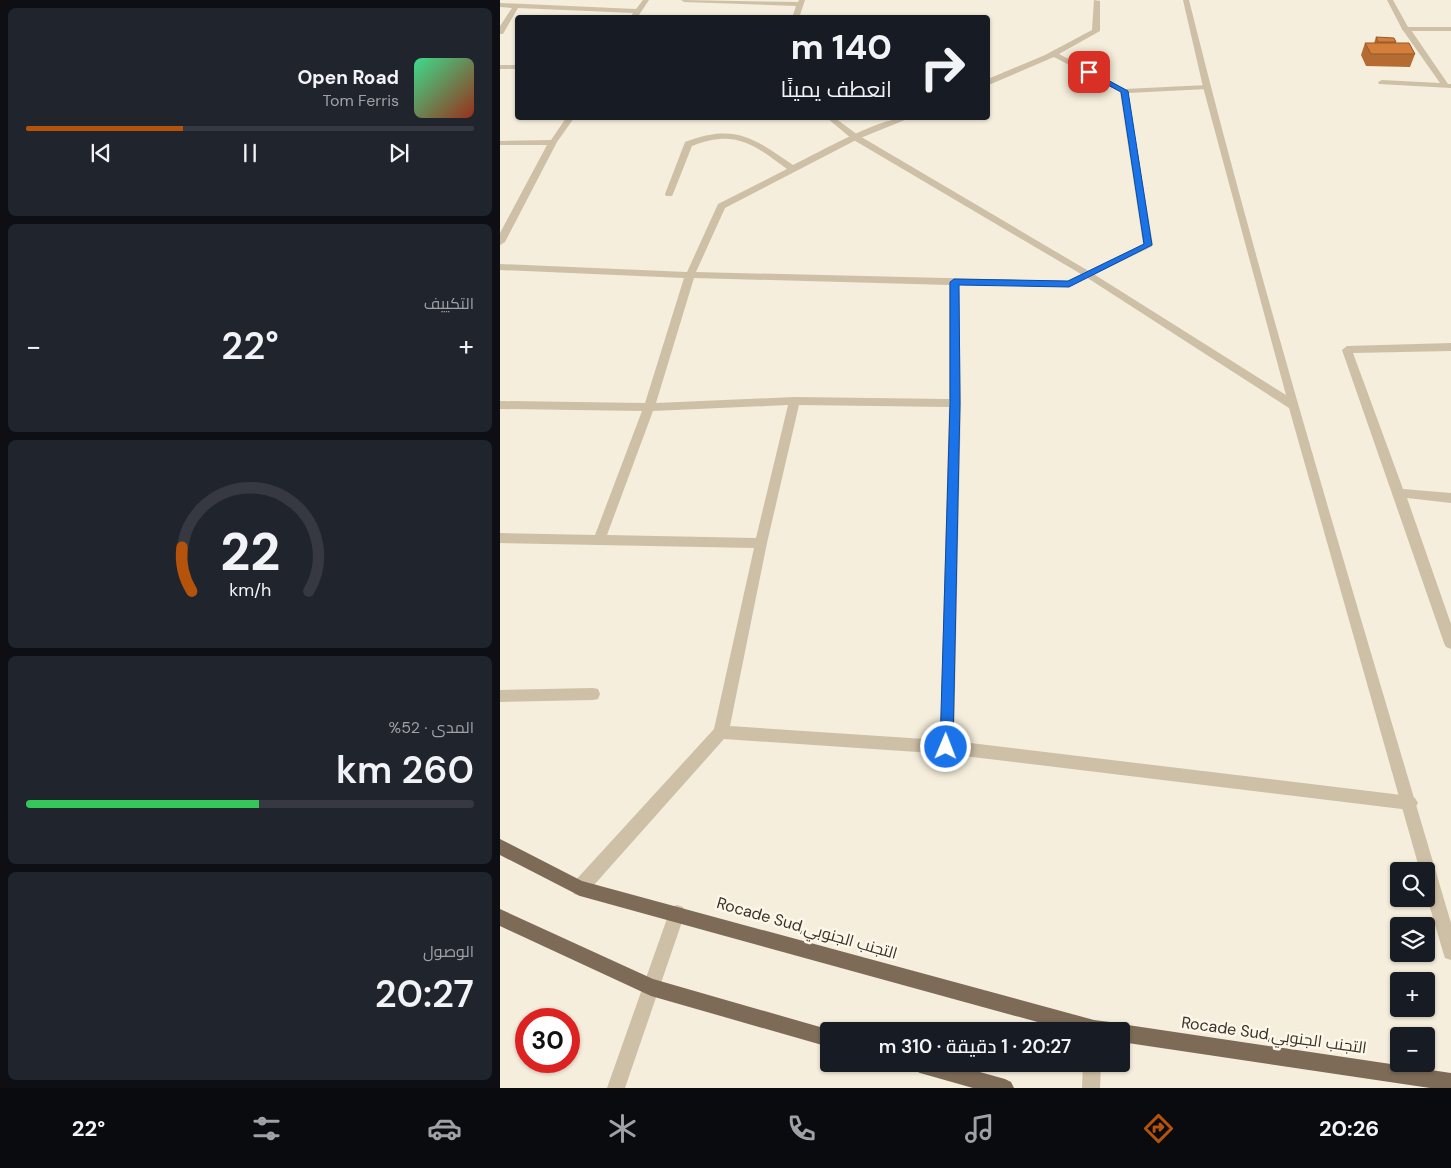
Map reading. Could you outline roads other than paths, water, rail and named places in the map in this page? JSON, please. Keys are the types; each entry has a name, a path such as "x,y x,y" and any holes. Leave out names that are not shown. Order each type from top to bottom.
{"main road":[{"name":"Rocade Sud,التجنب الجنوبي","path":"500,847 580,888 1070,1022"},
{"path":"500,917 651,987 820,1035"},
{"name":"Rocade Sud,التجنب الجنوبي","path":"1130,1034 1451,1082"},
{"path":"948,1072 1005,1088"}],"street":[{"path":"500,5 635,14 646,0"},
{"path":"684,0 801,2 796,15"},
{"path":"1186,0 1207,87 1294,406 1410,803 1451,952"},
{"path":"1390,0 1406,29 1448,85"},
{"path":"990,81 1054,54 1096,31 1097,1"},
{"path":"500,32 516,6"},
{"path":"1406,29 1451,29"},
{"path":"1054,54 1124,91 1207,87"},
{"path":"500,67 515,67"},
{"path":"1382,82 1448,85"},
{"path":"500,267 690,275 1069,284 1148,245 1124,91"},
{"path":"500,242 553,142 569,120"},
{"path":"834,120 856,137 1089,275 1294,406"},
{"path":"599,540 649,406 690,275 720,206 856,137 897,120"},
{"path":"669,194 688,144 702,138 729,136 752,141 793,169"},
{"path":"500,143 553,142"},
{"path":"946,747 955,403 954,282"},
{"path":"1451,347 1347,350 1451,643"},
{"path":"500,404 649,406 794,401 955,403"},
{"path":"580,888 721,732 761,543 794,401"},
{"path":"1399,493 1451,498"},
{"path":"500,538 761,543"},
{"path":"500,696 592,694"},
{"path":"721,732 946,747 1410,803"},
{"path":"616,1088 677,913"},
{"path":"1090,1088 1091,1072"}]}
